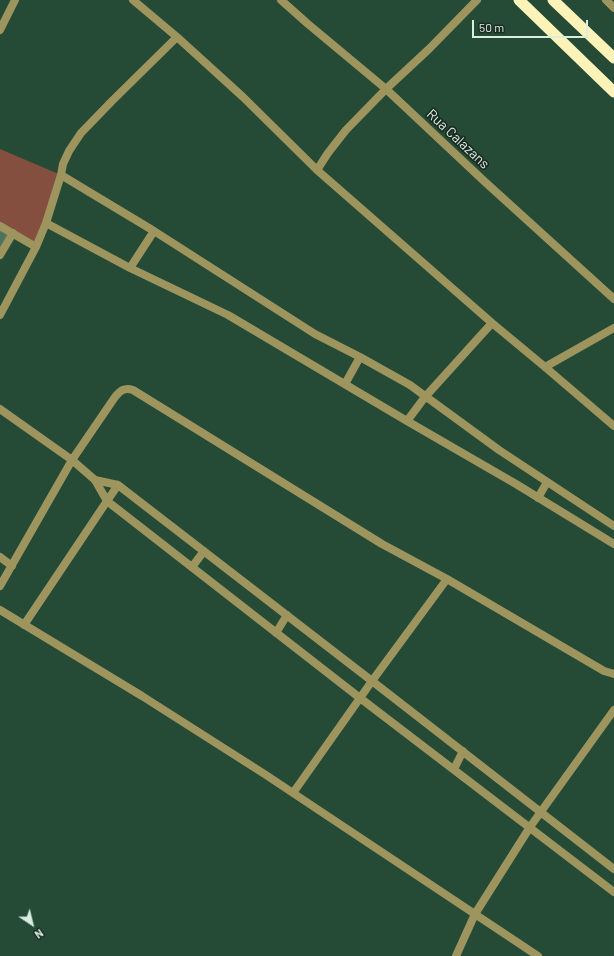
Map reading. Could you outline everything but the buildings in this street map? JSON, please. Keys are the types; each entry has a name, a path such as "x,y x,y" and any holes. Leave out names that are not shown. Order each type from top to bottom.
{"highway":[{"path":"520,0 614,92"},
{"path":"553,0 614,58"}],"street":[{"path":"0,30 15,0"},
{"path":"133,0 177,37 243,97 317,170 492,323 614,426"},
{"name":"Rua Calazans","path":"281,0 386,89 484,181 614,299"},
{"path":"317,170 346,130 477,0"},
{"path":"606,0 614,8"},
{"path":"0,315 36,247 46,224 62,175 63,164 69,151 81,133 177,37"},
{"path":"62,175 154,231 315,334 403,381 499,450 614,526"},
{"path":"46,224 130,268 228,315 614,544"},
{"path":"0,226 36,247"},
{"path":"130,268 154,231"},
{"path":"0,255 12,233"},
{"path":"407,421 425,397 492,323"},
{"path":"545,367 614,328"},
{"path":"345,384 360,357"},
{"path":"0,586 72,460 115,397 123,389 128,388 382,544 447,578 604,671 614,674"},
{"path":"0,409 72,460 96,480 106,501 614,892"},
{"path":"96,480 118,485 614,869"},
{"path":"538,498 547,482"},
{"path":"24,625 118,485"},
{"path":"192,567 204,551"},
{"path":"0,557 12,566"},
{"path":"293,793 447,578"},
{"path":"0,610 148,700 266,775 538,956"},
{"path":"276,633 287,615"},
{"path":"456,956 475,914 530,827 614,710"},
{"path":"454,769 463,751"}],"shaded area":[{"path":"0,149 61,175 36,247 0,226"}]}
